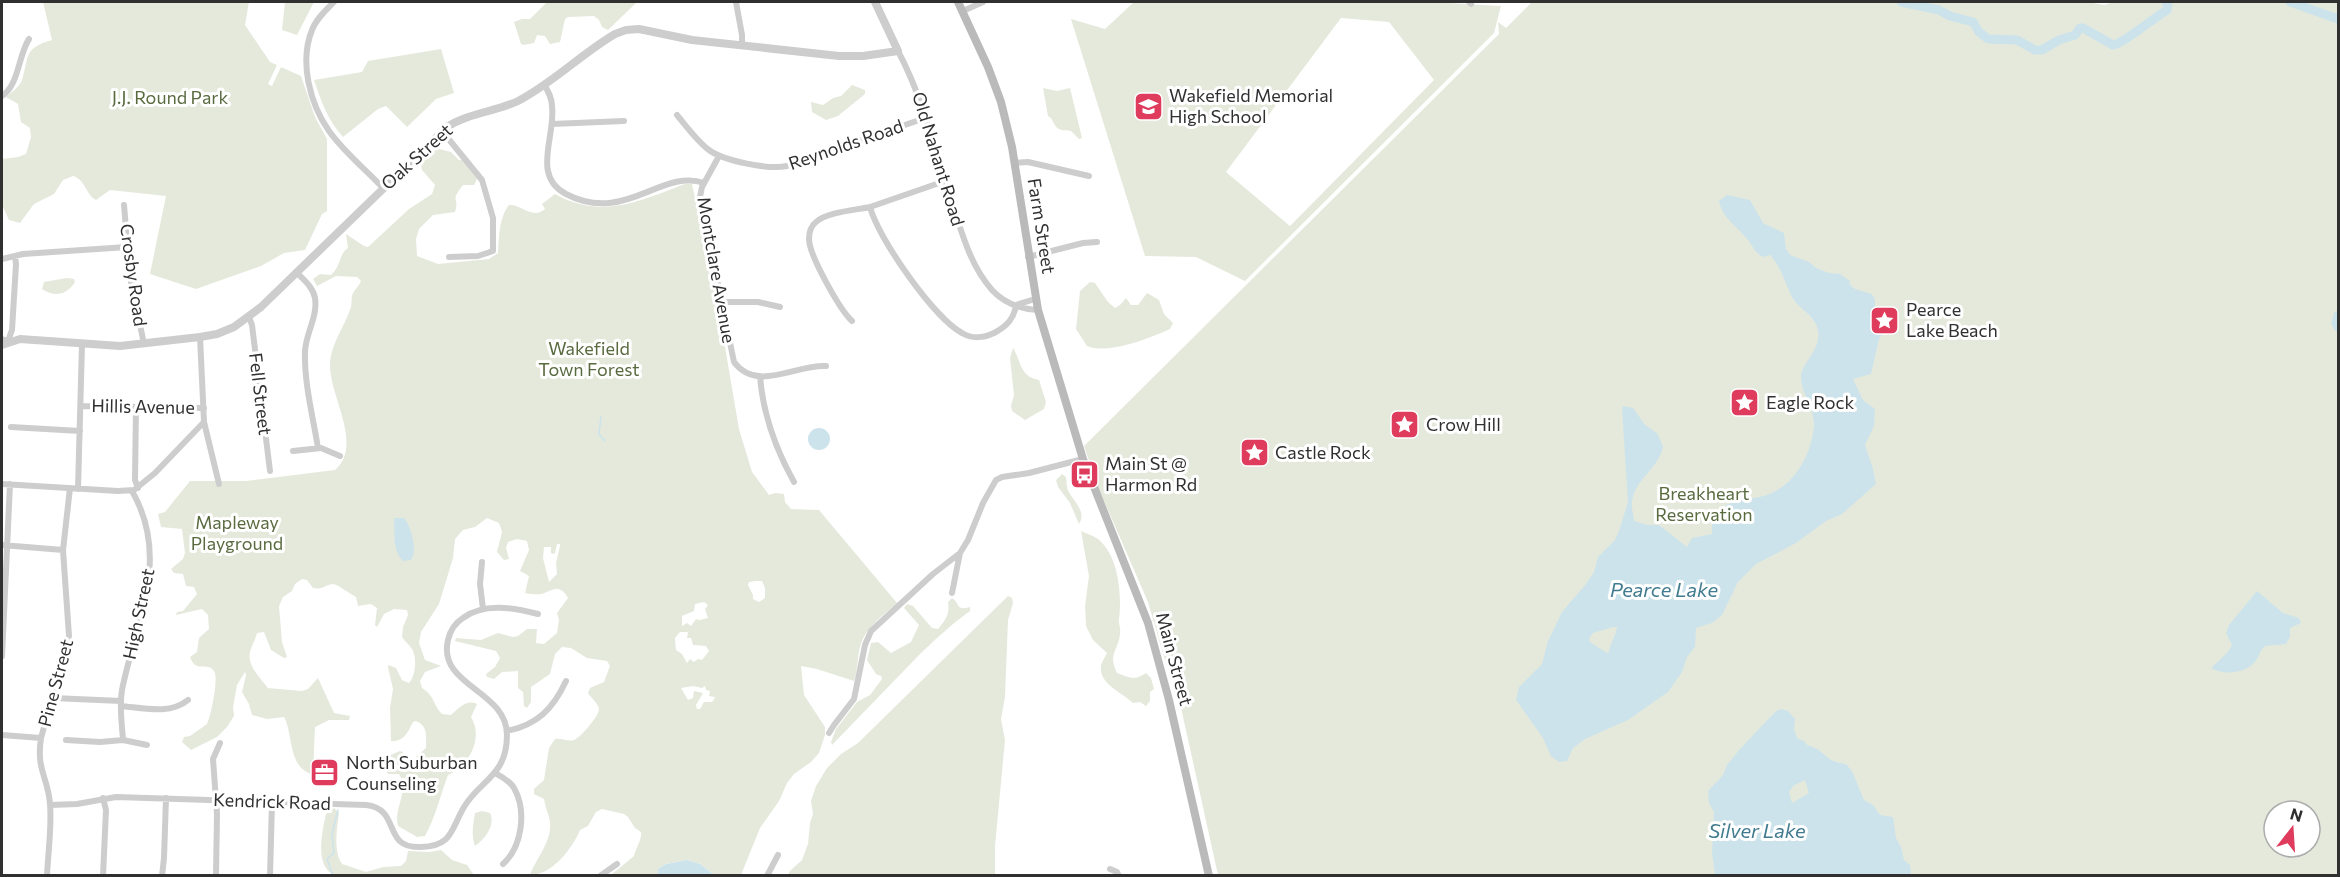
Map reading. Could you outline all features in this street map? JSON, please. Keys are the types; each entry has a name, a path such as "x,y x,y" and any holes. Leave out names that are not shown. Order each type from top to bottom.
{"main road":[{"name":"Farm Street","path":"958,2 998,93 1009,131 1035,299 1083,459"},
{"name":"Main Street","path":"1083,459 1148,623 1169,700 1209,876"}],"street":[{"path":"334,2 319,18 310,34 306,67 312,93 320,116 329,131 383,188"},
{"path":"736,2 742,46"},
{"name":"Old Nahant Road","path":"875,2 914,82 964,241 975,265 1002,299 1038,310"},
{"path":"963,11 983,2"},
{"name":"Oak Street","path":"4,342 23,339 120,346 200,337 223,332 249,317 441,131 458,120 517,101 609,38 626,30 639,29 692,40 839,56 870,56 898,51"},
{"path":"2,96 11,86 29,39"},
{"path":"544,84 552,106 546,167 548,176 558,189 577,199 608,204 641,196 682,180 704,183"},
{"name":"Reynolds Road","path":"677,116 703,145 719,156 770,167 782,167 926,118"},
{"path":"552,124 624,122"},
{"path":"441,131 480,177 493,222 493,250 478,255 449,256"},
{"name":"Montclare Avenue","path":"719,156 704,183 700,197 734,362 746,373 760,376"},
{"path":"1014,163 1028,162 1089,176"},
{"path":"852,321 841,310 831,290 810,246 809,232 822,218 870,207 945,181"},
{"name":"Crosby Road","path":"124,205 131,284 144,344"},
{"path":"870,207 878,228 899,264 933,305 960,332 979,337 993,333 1011,321 1016,305 1035,299"},
{"path":"1028,257 1083,243 1097,243"},
{"path":"2,259 127,247"},
{"path":"4,342 12,330 15,256"},
{"path":"296,272 311,287 316,299 315,311 306,339 305,355 318,448"},
{"path":"722,302 758,302 780,307"},
{"name":"Fell Street","path":"249,317 252,325 270,471"},
{"path":"200,337 204,422 219,484"},
{"path":"78,489 82,344"},
{"path":"794,482 775,444 768,423 760,376 783,374 812,365 826,366"},
{"name":"Hillis Avenue","path":"81,406 204,408"},
{"path":"135,489 136,407"},
{"path":"2,484 78,489 135,489 204,422"},
{"path":"11,427 80,431"},
{"path":"293,451 318,448 340,456"},
{"path":"829,733 855,699 865,645 871,631 960,552 968,540 982,503 998,478 1083,459"},
{"path":"2,656 5,545 10,484"},
{"name":"Pine Street","path":"47,876 50,805 39,763 41,738 69,636 63,550 70,488"},
{"name":"High Street","path":"123,740 121,704 145,600 150,563 147,521 135,489"},
{"path":"5,545 63,550"},
{"path":"952,593 960,552"},
{"path":"482,562 480,578 483,609"},
{"path":"538,614 510,608 483,609 464,616 454,626 448,640 447,655 450,664 457,675 495,706 502,716 507,731 525,726 544,714 557,700 566,681"},
{"path":"53,698 171,709 181,706 188,700"},
{"name":"Kendrick Road","path":"50,805 77,804 103,798 166,798 377,807 388,816 397,841 408,846 426,847 439,843 450,835 465,805 495,773 504,751 507,731"},
{"path":"2,735 41,738"},
{"path":"66,740 100,742 123,740 147,745"},
{"path":"216,876 216,800 213,757 220,743"},
{"path":"495,773 514,788 520,810 520,830 516,847 503,864"},
{"path":"103,798 106,810 103,876"},
{"path":"162,876 166,798"},
{"path":"270,876 272,801"},
{"path":"767,876 778,855"},
{"path":"600,876 617,864"},
{"path":"1110,869 1117,872 1119,876"}],"green space":[{"name":"J.J. Round Park","path":"43,2 249,2 245,25 270,62 277,65 268,84 272,86 281,67 301,76 315,117 327,139 327,211 322,214 305,250 284,253 261,266 196,289 150,274 166,196 110,190 96,200 81,181 73,176 63,180 54,194 34,204 20,223 9,220 3,207 2,159 26,154 31,137 30,128 21,122 18,104 6,97 21,82 27,59 32,50 52,40"},
{"path":"285,2 314,2 297,35 282,30"},
{"path":"547,2 637,2 608,30 602,27 594,16 568,17 565,19 560,42 550,44 545,36 537,35 534,43 521,44 514,22 530,19"},
{"path":"1134,2 1429,2 1501,6 1494,33 1245,281 1196,257 1145,256 1071,19 1105,29","holes":["1341,18 1389,22 1434,80 1290,226 1226,172"]},
{"name":"Breakheart Reservation","path":"1532,2 2088,2 2104,5 2114,2 2338,2 2338,875 1218,875 1172,667 1167,667 1148,602 1098,487 1084,446 1499,34 1498,22 1506,28"},
{"path":"441,49 454,93 436,99 407,127 386,106 378,109 343,137 325,110 314,80 362,72 368,61"},
{"path":"852,85 865,90 865,94 838,116 826,120 812,112 811,102 823,105 841,96"},
{"path":"1043,88 1057,91 1070,88 1082,138 1079,139 1071,131 1060,130 1048,116"},
{"path":"431,147 451,152 459,160 463,160 477,179 474,185 463,185 459,191 456,197 455,212 433,215 419,229 416,239 417,256 438,264 489,259 498,253 501,222 509,205 536,213 545,209 542,204 555,194 572,202 605,207 636,201 685,184 692,184 717,300 739,429 752,472 769,495 784,494 785,502 791,509 819,510 897,603 875,622 862,640 854,681 801,666 804,695 825,727 825,735 819,753 794,774 760,828 741,875 714,875 700,864 687,860 666,864 658,869 657,875 611,875 634,856 641,832 624,814 602,809 596,812 588,826 580,830 560,860 546,871 530,875 549,836 549,819 544,799 534,794 534,789 544,780 549,748 555,739 574,740 593,721 599,709 588,693 590,688 604,682 610,666 607,661 587,658 571,648 562,647 555,654 550,674 531,687 531,702 527,708 524,706 523,692 518,688 518,671 502,672 494,679 487,677 486,674 495,667 500,658 496,651 455,641 456,638 481,640 498,633 513,637 527,629 537,629 536,643 544,644 557,633 559,620 557,613 568,598 558,589 539,594 525,593 529,576 520,571 529,550 527,541 517,539 508,542 506,548 509,559 504,560 497,552 502,532 499,523 487,518 475,527 463,530 455,539 453,558 439,604 421,632 419,643 425,660 441,666 425,672 420,681 422,688 429,694 439,711 442,714 451,715 466,703 477,704 471,717 476,734 472,750 462,765 448,775 425,836 417,837 398,826 402,780 399,774 389,774 384,771 383,766 386,757 400,751 403,752 405,761 409,763 426,748 423,726 416,721 402,738 391,741 390,708 393,689 388,665 396,668 402,680 409,683 415,666 412,649 402,637 408,615 407,610 394,609 384,614 377,627 375,625 377,608 371,604 358,606 356,597 333,584 313,588 307,580 302,579 295,584 292,591 283,597 279,606 282,642 287,657 284,658 271,650 264,632 257,633 250,652 251,662 255,672 268,688 302,691 308,689 318,678 334,713 350,716 349,720 329,720 315,727 313,774 299,766 292,750 284,717 267,719 252,715 242,692 245,672 237,685 233,707 234,716 227,727 217,737 191,750 182,742 184,737 190,736 207,724 216,681 211,668 195,665 190,657 197,652 199,638 209,629 208,615 202,609 176,615 177,612 183,611 197,594 194,587 186,586 183,574 174,573 171,569 183,559 185,553 182,529 161,527 158,514 165,512 190,481 246,481 335,470 343,460 346,434 334,391 330,364 333,349 351,307 352,295 361,281 357,277 336,276 317,286 313,279 320,274 331,275 337,268 348,248 346,234 368,247 409,209 432,194 435,185 422,170 420,162","holes":["557,544 560,544 556,563 557,574 549,582 543,558 544,547 551,547 551,553 555,553","762,581 765,598 759,602 753,599 749,582","704,602 708,605 705,609 708,618 696,619 691,626 687,623 682,626 682,616 694,611 695,604","680,632 688,632 687,638 691,638 693,645 706,646 709,651 702,660 698,659 694,662 690,659 687,663 682,654 676,650 675,638","705,686 706,690 710,691 709,696 715,697 712,702 704,702 700,709 697,709 696,705 703,693 694,691 693,698 688,700 681,688"]},
{"path":"74,279 75,282 68,290 60,294 42,289 44,282"},
{"path":"1090,282 1095,283 1115,308 1126,298 1131,305 1138,305 1147,293 1159,300 1164,314 1173,323 1170,329 1117,347 1087,346 1076,329 1080,291"},
{"path":"1013,348 1028,376 1039,380 1046,402 1044,409 1025,420 1012,411 1011,406 1014,395 1010,358"},
{"path":"1062,474 1066,477 1068,490 1081,511 1079,524 1070,503 1058,487 1056,480"},
{"path":"1081,531 1098,539 1105,546 1115,565 1119,588 1120,631 1113,656 1114,666 1117,673 1132,678 1146,673 1151,678 1154,689 1150,692 1150,701 1146,706 1140,702 1133,703 1112,688 1101,673 1102,663 1107,653 1093,640 1086,626 1085,606 1089,576"},
{"path":"1008,596 1012,598 1013,603 1008,620 1005,697 1001,719 1005,740 995,846 995,875 788,875 802,860 808,844 813,814 811,801 816,786 827,768 841,754 858,743"},
{"path":"952,598 960,607 970,607 970,611 921,653 832,745 836,729 857,702 870,695 882,679 867,660 871,643 878,642 891,653 911,642 919,625 904,608 907,604 913,606 932,628 938,629 947,616 948,602"},
{"path":"334,808 339,813 337,852 342,864 366,872 383,867 401,866 406,861 408,851 441,850 452,860 467,865 474,875 332,874 323,863 321,847 326,814"},
{"path":"482,811 490,813 491,827 486,836 475,846 473,826 475,813"}],"water":[{"name":"Pearce Lake","path":"1727,195 1750,200 1763,223 1784,233 1786,249 1790,255 1829,273 1840,274 1850,281 1849,284 1855,289 1872,294 1875,300 1875,310 1884,323 1884,332 1879,339 1871,374 1853,379 1863,400 1875,409 1874,426 1865,445 1876,484 1842,514 1826,521 1796,543 1756,564 1738,582 1722,615 1712,623 1696,628 1695,647 1668,692 1628,720 1585,739 1573,748 1567,761 1559,762 1551,756 1543,738 1516,700 1519,687 1542,664 1548,641 1562,612 1586,584 1594,572 1598,557 1615,540 1619,531 1628,502 1623,406 1633,408 1645,425 1657,433 1663,446 1657,461 1634,494 1632,505 1634,521 1659,525 1687,547 1692,538 1712,534 1713,517 1720,508 1781,488 1798,471 1809,449 1814,420 1801,377 1818,340 1816,325 1809,314 1794,301 1774,260 1770,255 1764,257 1756,252 1723,212 1719,201","holes":["1617,627 1609,652 1607,653 1590,642 1589,639 1593,633"]},
{"path":"819,428 827,431 830,439 827,447 819,450 811,447 808,439 811,431"},
{"path":"394,518 404,518 409,527 414,545 411,560 403,561 399,557 395,541"},
{"path":"2257,591 2283,613 2299,618 2301,623 2290,628 2290,637 2286,644 2265,646 2249,667 2227,672 2211,668 2232,645 2226,633 2229,625"},
{"name":"Silver Lake","path":"1781,709 1788,711 1795,719 1794,729 1797,738 1833,761 1846,764 1852,771 1864,800 1873,805 1880,815 1893,817 1896,838 1904,860 1910,865 1911,875 1715,875 1712,853 1714,812 1709,803 1708,791 1723,775 1727,765 1740,749 1776,711","holes":["1805,780 1809,793 1792,803 1789,792 1793,786"]},
{"path":"687,860 700,864 714,875 657,875 658,869 666,864"}],"waterway":[{"path":"1901,2 1939,10 1950,16 1973,22 1979,32 1988,39 2017,40 2035,50 2042,50 2059,40 2075,35 2080,28 2113,45 2167,10 2166,2"},
{"path":"2290,2 2338,19"},
{"path":"2338,315 2336,323 2338,327"},
{"path":"601,416 599,434 605,441"},
{"path":"333,876 327,859 334,853 332,834 338,810"}],"place":[{"name":"Wakefield Memorial High School","path":"1148,106"},
{"name":"Pearce Lake Beach","path":"1885,320"},
{"name":"Eagle Rock","path":"1745,403"},
{"name":"Crow Hill","path":"1405,425"},
{"name":"Castle Rock","path":"1254,453"},
{"name":"Main St @ Harmon Rd","path":"1084,474"},
{"name":"North Suburban Counseling","path":"325,773"}],"park label":[{"name":"Wakefield Town Forest","path":"589,359"},
{"name":"Mapleway Playground","path":"237,533"}]}
